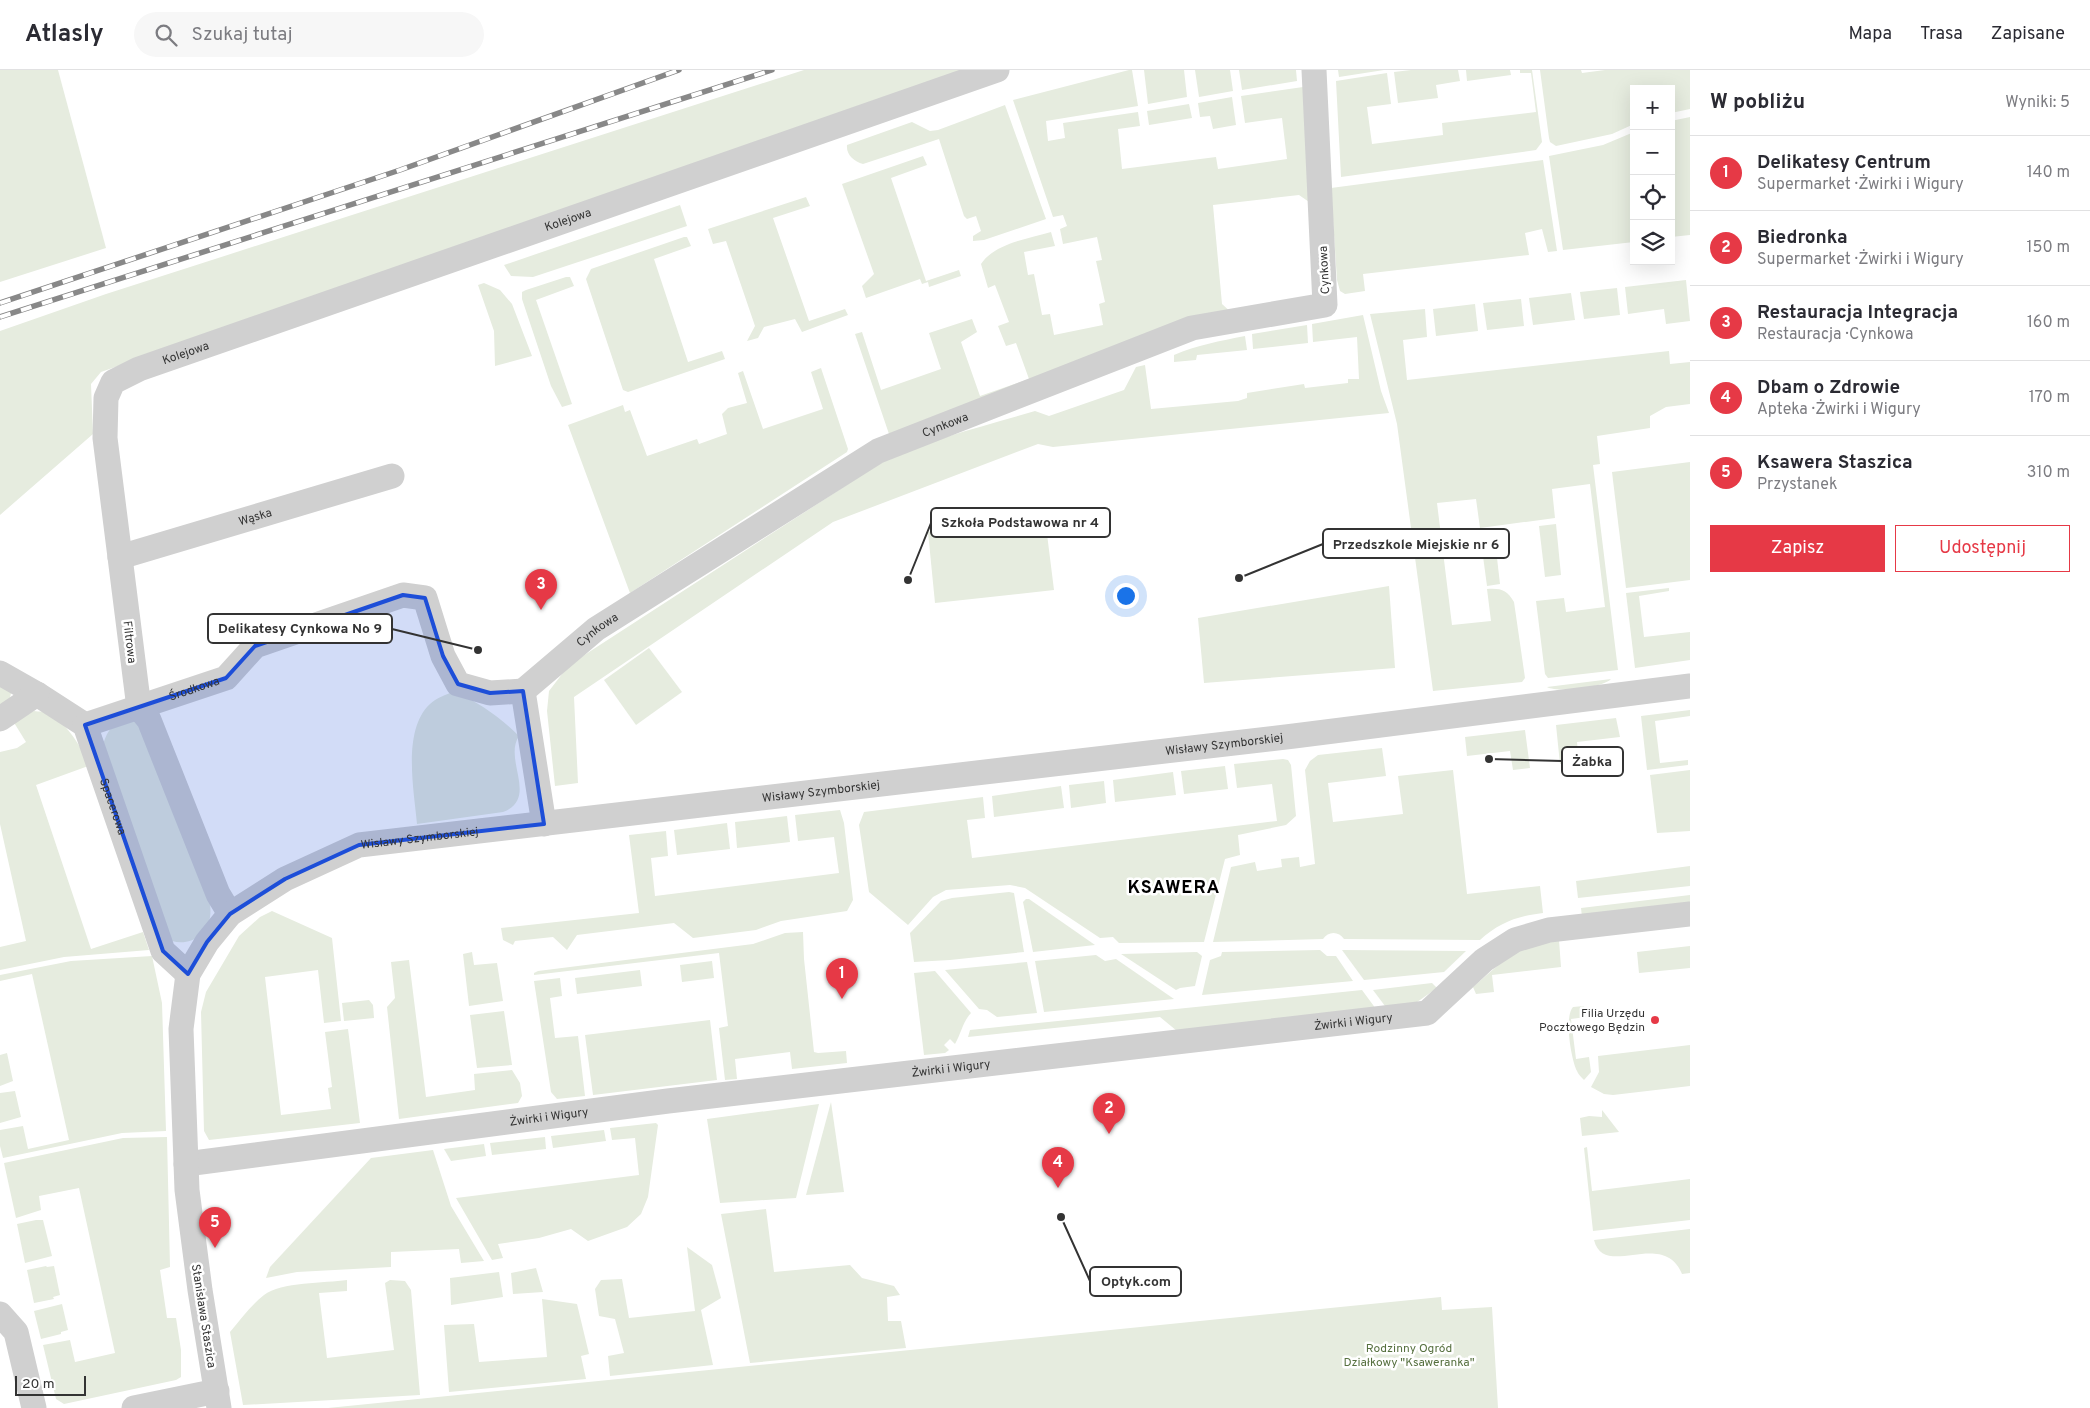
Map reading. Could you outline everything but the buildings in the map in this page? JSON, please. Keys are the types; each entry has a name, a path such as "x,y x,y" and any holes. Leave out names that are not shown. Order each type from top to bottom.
{"street":[{"name":"Kolejowa","path":"139,369 997,70"},
{"name":"Cynkowa","path":"524,691 596,629 878,451 1192,328 1325,305 1314,70"},
{"name":"Filtrowa","path":"139,369 113,382 106,398 105,438 139,708 149,720 218,894 230,914"},
{"name":"Wąska","path":"120,557 392,476"},
{"name":"Środkowa","path":"84,726 226,678 255,646 403,595 425,598 443,656 458,684 490,693 524,691"},
{"path":"0,673 37,694 84,726"},
{"name":"Wisławy Szymborskiej","path":"186,1164 181,1029 188,974 207,942 230,914 285,879 359,845 1294,736 1690,686"},
{"path":"524,691 544,824"},
{"path":"0,719 37,694"},
{"name":"Spacerowa","path":"84,726 163,951 188,974"},
{"name":"Żwirki i Wigury","path":"186,1164 640,1104 1427,1014 1484,960 1515,940 1549,930 1690,914"},
{"name":"Stanisława Staszica","path":"186,1164 192,1236 218,1400"},
{"path":"0,1314 2,1319 16,1332 34,1408"},
{"path":"134,1408 218,1400"}],"highlighted area":[{"path":"403,595 425,598 443,656 458,684 490,693 523,691 544,824 359,845 285,879 230,914 207,942 188,974 163,951 85,725 226,678 255,646"}],"green space":[{"path":"0,70 58,70 106,248 0,282"},
{"path":"804,70 964,70 101,372 91,384 93,434 0,515 0,331 106,294"},
{"path":"1132,70 1138,106 1046,121 1048,141 1065,138 1063,123 1138,112 1140,126 1118,129 1122,169 1216,157 1218,169 1287,159 1282,118 1245,123 1241,96 1303,87 1312,204 1299,195 1213,205 1222,304 1233,314 889,434 855,334 862,332 881,390 941,369 929,333 972,319 977,332 961,342 980,396 1029,379 1016,343 1006,346 998,326 1009,322 995,285 988,288 981,264 987,257 1003,246 1051,232 1055,246 1024,252 1028,275 1034,274 1042,315 1050,314 1054,335 1103,325 1099,304 1105,302 1096,261 1102,260 1097,237 1063,244 1060,229 1067,226 1063,215 1053,217 1013,100"},
{"path":"1144,70 1184,70 1187,97 1148,104"},
{"path":"1195,70 1230,70 1233,91 1199,97"},
{"path":"1239,70 1296,70 1297,81 1242,90"},
{"path":"1338,70 1384,70 1339,77"},
{"path":"1458,70 1460,81 1436,85 1438,98 1398,103 1394,72"},
{"path":"1466,70 1510,70 1511,75 1467,81"},
{"path":"1520,70 1532,70 1542,142 1536,150 1341,177 1336,81 1387,73 1391,104 1367,107 1372,144 1443,135 1442,123 1536,112 1531,73 1520,73"},
{"path":"1540,70 1581,70 1582,73 1605,70 1690,70 1690,109 1675,112 1675,85 1630,85 1630,126 1612,134 1556,146 1550,142"},
{"path":"1232,97 1236,125 1213,129 1210,116 1200,117 1198,103"},
{"path":"1189,104 1192,118 1149,125 1147,111"},
{"path":"1005,105 1046,219 984,240 973,241 973,236 981,231 976,216 967,219 964,216 939,139 863,164 849,155 847,149 847,145 912,122 930,131 938,130"},
{"path":"1690,117 1690,235 1675,237 1675,130 1675,120"},
{"path":"1630,134 1630,242 1563,250 1549,156 1603,145"},
{"path":"923,156 927,165 891,178 926,281 959,270 961,276 929,287 928,282 922,284 920,279 866,298 862,286 874,274 842,184"},
{"path":"1543,160 1557,251 1548,252 1542,229 1525,233 1529,255 1363,274 1365,291 1345,294 1340,291 1337,280 1331,188"},
{"path":"806,197 810,206 773,218 809,321 845,309 848,315 802,332 795,319 764,327 758,338 747,341 755,326 726,241 713,244 708,229"},
{"path":"680,205 687,226 533,277 511,276 504,265"},
{"path":"687,237 691,246 654,259 688,362 722,351 725,359 628,392 623,390 586,279 591,269"},
{"path":"570,277 574,286 536,300 572,404 562,407 551,386 522,299 522,292"},
{"path":"1686,280 1690,321 1666,324 1664,309 1628,314 1625,287"},
{"path":"484,283 500,290 512,304 532,356 495,366 494,331 478,285"},
{"path":"1617,288 1620,315 1584,319 1580,292"},
{"path":"1571,293 1575,320 1533,325 1529,298"},
{"path":"1521,299 1524,326 1487,330 1483,303"},
{"path":"1475,304 1478,331 1436,336 1433,309"},
{"path":"1425,309 1427,337 1403,340 1407,380 1669,351 1670,364 1690,362 1690,404 1666,407 1650,416 1650,428 1597,436 1600,464 1593,465 1618,670 1548,678 1545,674 1536,601 1564,598 1566,612 1605,607 1590,484 1552,489 1555,518 1480,528 1476,499 1437,503 1452,625 1491,621 1487,589 1506,592 1514,602 1525,678 1522,682 1433,691 1397,424 1370,314"},
{"path":"1363,315 1381,391 1389,413 1053,447 1038,444 833,522 574,697 578,783 555,786 547,711 549,691 569,665 879,464 917,447 956,434 1035,411 1049,416 1124,390 1136,367 1145,365 1151,409 1238,401 1247,398 1247,393 1304,384 1305,388 1348,383 1348,379 1359,379 1357,337 1313,342 1312,324"},
{"path":"1307,325 1308,343 1253,349 1252,334"},
{"path":"1245,336 1247,350 1197,355 1196,360 1174,362 1174,355 1209,344"},
{"path":"821,368 848,449 847,452 630,593 568,425 623,405 625,412 630,410 647,456 697,439 699,444 727,434 722,414 728,408 747,403 738,373 743,371 763,429 823,409 811,372"},
{"path":"1690,462 1690,580 1626,588 1612,472"},
{"path":"1045,518 1054,590 935,603 928,532"},
{"path":"1556,524 1561,575 1545,577 1539,526"},
{"path":"1494,532 1500,584 1487,586 1480,534"},
{"path":"1389,586 1395,668 1204,683 1198,618"},
{"path":"1669,588 1669,591 1639,596 1644,637 1690,632 1690,660 1635,668 1626,593"},
{"path":"649,648 682,692 636,725 604,680"},
{"path":"1611,679 1599,685 1580,689 1560,690 1547,687"},
{"path":"0,682 11,693 8,707 0,713"},
{"path":"454,691 488,710 519,736 515,746 520,788 518,798 513,806 503,812 417,824 412,778 413,744 416,729 421,715 430,704"},
{"path":"1690,710 1690,716 1655,721 1660,763 1688,760 1688,765 1647,770 1641,716"},
{"path":"34,711 44,712 56,718 68,730 91,765 36,785 91,949 143,932 149,950 64,957 0,970 0,947 26,941 0,824 0,752 17,748 26,742 13,721"},
{"path":"1616,718 1620,737 1577,742 1579,762 1560,764 1556,725"},
{"path":"130,719 142,724 210,897 210,912 206,929 191,941 172,941 103,745 112,727"},
{"path":"1525,730 1530,768 1513,770 1510,751 1467,756 1465,737"},
{"path":"1382,748 1386,776 1328,783 1333,822 1403,814 1398,776 1453,770 1467,894 1540,886 1543,913 1509,921 1494,929 1480,940 1344,939 1339,934 1331,933 1323,939 1213,942 1231,867 1255,862 1257,871 1282,867 1281,859 1299,857 1300,867 1315,864 1305,770 1310,761 1318,755"},
{"path":"1288,760 1291,765 1296,816 1286,825 1238,835 1240,855 1225,859 1204,942 1119,943 1113,937 1100,938 1025,888 1010,885 946,890 933,897 908,925 869,892 859,825 864,812 983,797 985,818 967,820 972,858 1277,821 1272,784 1237,788 1234,764"},
{"path":"1225,766 1228,789 1184,794 1181,771"},
{"path":"1690,770 1690,831 1657,833 1650,775"},
{"path":"1173,772 1176,795 1115,802 1113,780"},
{"path":"1104,781 1106,803 1071,808 1069,785"},
{"path":"1061,786 1064,808 994,817 992,796"},
{"path":"840,810 844,823 853,900 847,911 781,921 756,930 693,938 674,923 577,935 567,950 553,937 515,941 513,945 503,940 501,928 639,913 629,835 666,831 668,856 651,858 655,896 839,873 834,837 798,841 795,815"},
{"path":"787,816 790,842 737,848 735,822"},
{"path":"727,823 730,849 677,855 674,830"},
{"path":"1690,866 1690,886 1578,898 1576,881"},
{"path":"1014,893 1024,952 914,962 910,933 941,901 952,898"},
{"path":"1690,895 1690,904 1582,917 1581,908"},
{"path":"1029,899 1095,945 1033,952 1023,902"},
{"path":"272,911 332,938 341,1021 324,1023 318,970 265,977 281,1115 331,1109 328,1088 332,1087 325,1032 348,1029 360,1123 209,1140 204,1131 201,1012 206,992 239,936 260,917"},
{"path":"803,932 814,1052 846,1051 847,1063 792,1069 790,1052 735,1059 737,1079 725,1080 719,1028 728,1026 719,953 534,975 538,971 753,944 785,933"},
{"path":"1559,940 1561,967 1492,975 1494,992 1476,994 1473,987 1512,953 1524,946"},
{"path":"1690,946 1690,968 1639,973 1637,952"},
{"path":"1320,950 1327,956 1336,956 1353,981 1202,995 1210,960 1221,956 1222,952"},
{"path":"1342,950 1466,951 1444,972 1364,980"},
{"path":"472,952 474,965 497,963 503,1001 469,1006 463,954"},
{"path":"1197,952 1202,956 1195,986 1176,990 1121,954"},
{"path":"1096,955 1105,961 1116,959 1174,999 1044,1012 1035,961"},
{"path":"152,956 162,1003 166,1131 122,1133 3,1158 0,1146 0,1130 23,1126 28,1149 69,1140 32,974 0,981 0,975 71,961"},
{"path":"409,960 426,1097 475,1090 474,1074 512,1070 520,1083 522,1096 518,1103 399,1119 387,1007 395,998 391,962"},
{"path":"712,961 714,978 682,982 680,965"},
{"path":"1027,962 1037,1013 997,1017 987,1010 979,1009 945,970"},
{"path":"640,970 642,986 577,994 575,978"},
{"path":"935,971 971,1013 955,1044 950,1039 944,1045 949,1050 945,1053 924,1055 914,973"},
{"path":"560,978 562,996 550,998 555,1038 578,1036 585,1096 557,1099 551,1092 534,981"},
{"path":"1432,983 1437,988 1410,1007 1388,1010 1373,990"},
{"path":"1362,990 1376,1009 1177,1031 1160,1017 968,1037 970,1030"},
{"path":"369,1000 373,1005 374,1018 344,1021 342,1003"},
{"path":"1584,1006 1586,1017 1571,1019 1576,1059 1589,1057 1591,1072 1584,1080 1578,1073 1575,1065 1571,1048 1569,1020 1573,1007"},
{"path":"504,1011 512,1065 477,1068 470,1015"},
{"path":"710,1020 717,1080 593,1095 585,1035"},
{"path":"1690,1045 1690,1086 1613,1095 1604,1094 1591,1087 1599,1072 1598,1056"},
{"path":"7,1053 13,1081 0,1086 0,1055"},
{"path":"15,1091 21,1117 0,1123 0,1093"},
{"path":"831,1102 844,1192 806,1195"},
{"path":"819,1104 796,1198 720,1203 707,1119"},
{"path":"1602,1110 1619,1132 1582,1136 1580,1118 1589,1116 1602,1117"},
{"path":"656,1123 658,1125 648,1197 641,1214 627,1227 588,1241 571,1229 539,1238 498,1244 503,1258 492,1260 456,1198 639,1175 635,1138 612,1140 610,1128"},
{"path":"604,1130 606,1141 553,1148 551,1136"},
{"path":"167,1137 170,1267 160,1270 167,1318 176,1318 181,1350 181,1377 176,1380 64,1404 56,1399 43,1345 70,1340 75,1362 115,1353 79,1188 39,1196 41,1210 16,1218 4,1163 123,1138"},
{"path":"545,1137 546,1149 492,1155 490,1143"},
{"path":"484,1144 486,1156 451,1161 444,1149"},
{"path":"1587,1147 1592,1191 1690,1179 1690,1220 1593,1231 1584,1148"},
{"path":"433,1150 451,1206 484,1261 461,1263 459,1249 391,1252 391,1267 297,1272 266,1278 270,1267 371,1158"},
{"path":"766,1209 774,1272 850,1265 862,1278 894,1286 900,1295 887,1297 888,1321 901,1321 906,1348 750,1363 721,1214"},
{"path":"43,1220 52,1256 25,1263 17,1224"},
{"path":"1690,1229 1690,1273 1682,1274 1673,1261 1662,1255 1609,1256 1600,1251 1594,1240"},
{"path":"687,1247 712,1265 721,1298 701,1310 713,1365 610,1376 608,1356 624,1353 615,1319 599,1316 595,1289 601,1280 622,1279 629,1318 695,1311"},
{"path":"54,1266 60,1295 53,1297 54,1299 34,1303 27,1270"},
{"path":"536,1268 543,1292 513,1294 511,1273"},
{"path":"499,1272 503,1297 451,1305 450,1278"},
{"path":"347,1280 347,1291 319,1293 327,1358 394,1350 385,1283 390,1280 405,1281 411,1290 420,1395 243,1405 230,1332 259,1299 272,1291 292,1285"},
{"name":"Rodzinny Ogród Działkowy \"Ksaweranka\"","path":"1441,1297 1442,1310 1492,1307 1498,1408 328,1408"},
{"path":"542,1299 577,1304 589,1354 581,1356 586,1379 449,1392 444,1325 474,1324 479,1362 547,1357"},
{"path":"62,1304 68,1330 61,1332 61,1334 41,1339 34,1311"}],"railway":[{"path":"0,303 400,170 679,70"},
{"path":"0,317 772,70"}],"place":[{"name":"Przedszkole Miejskie nr 6","path":"1239,578"},
{"name":"Szkoła Podstawowa nr 4","path":"908,580"},
{"name":"Restauracja Integracja","path":"541,610"},
{"name":"Delikatesy Cynkowa No 9","path":"478,650"},
{"name":"Żabka","path":"1489,759"},
{"name":"Delikatesy Centrum","path":"842,999"},
{"name":"Filia Urzędu Pocztowego Będzin","path":"1655,1020"},
{"name":"Biedronka","path":"1109,1134"},
{"name":"Dbam o Zdrowie","path":"1058,1188"},
{"name":"Optyk.com","path":"1061,1217"},
{"name":"Ksawera Staszica","path":"215,1248"}],"district":[{"name":"KSAWERA","path":"1174,887"}]}
